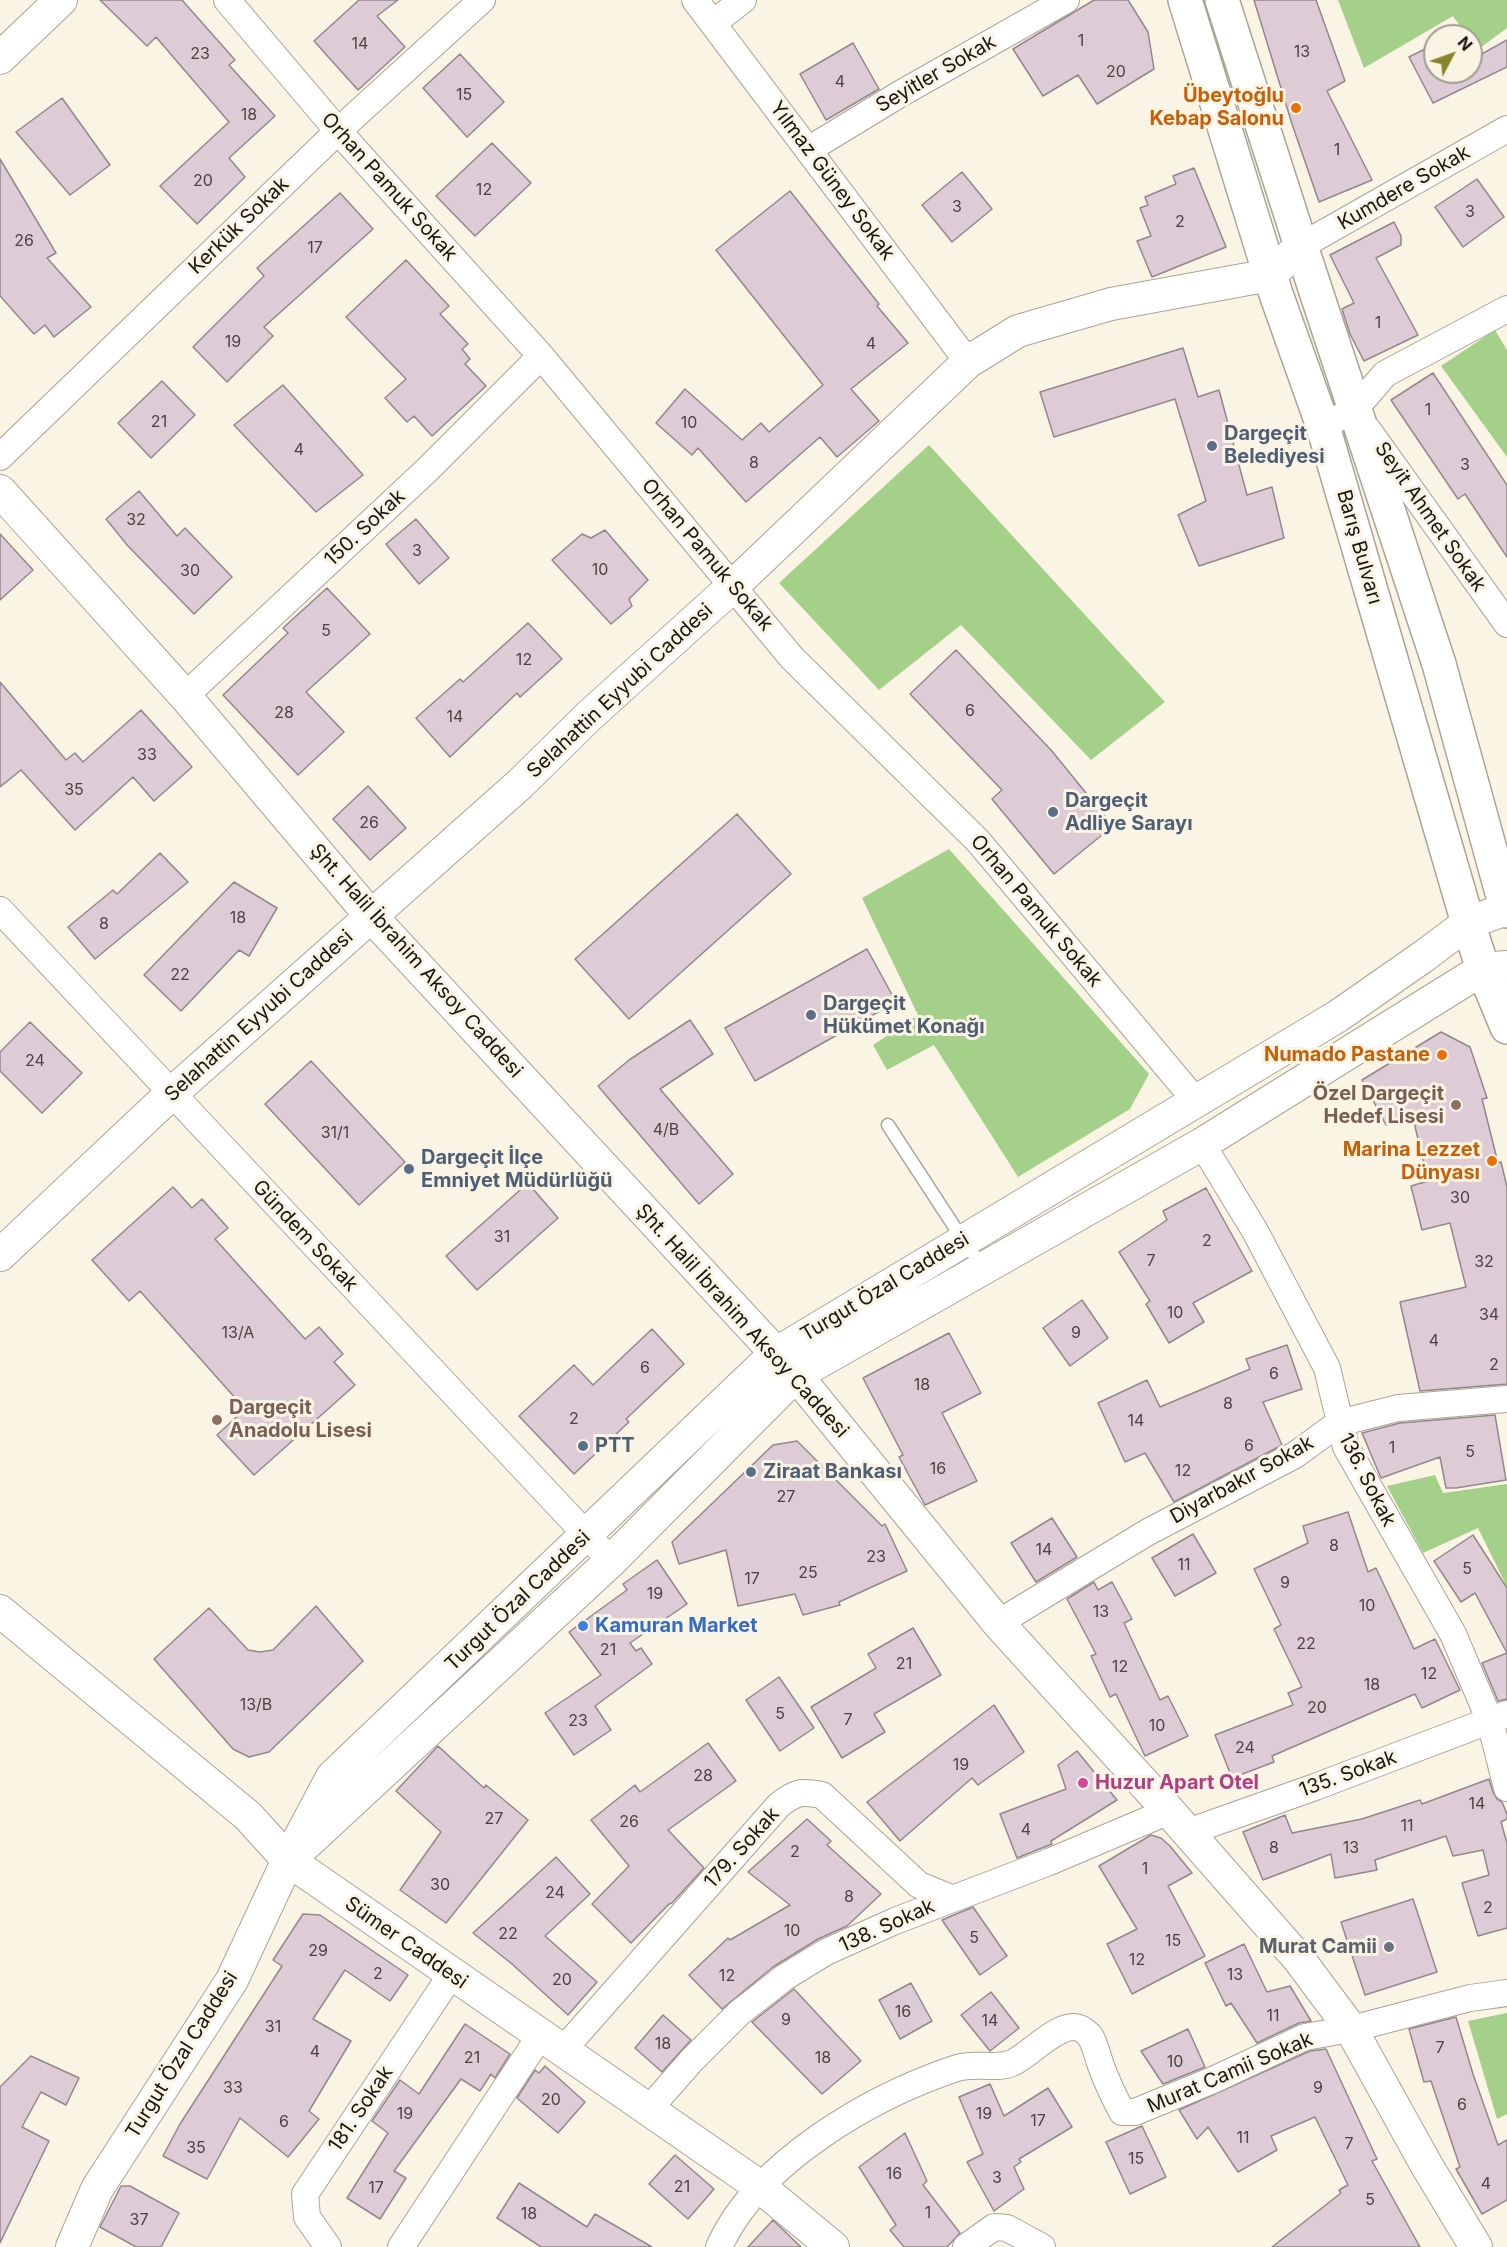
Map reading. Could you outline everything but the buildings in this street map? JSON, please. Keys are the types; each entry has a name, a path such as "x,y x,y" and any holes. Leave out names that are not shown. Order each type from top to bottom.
{"main road":[{"name":"Barış Bulvarı","path":"1185,0 1270,275 1323,426 1468,923 1495,968 1507,1027"},
{"name":"Barış Bulvarı","path":"1222,0 1354,410 1439,664 1507,910"}],"street":[{"path":"0,58 61,0"},
{"name":"Orhan Pamuk Sokak","path":"227,0 338,131 541,356 792,658 978,841 1196,1100"},
{"name":"Kerkük Sokak","path":"0,458 338,131 482,0"},
{"name":"Yılmaz Güney Sokak","path":"695,0 968,362"},
{"path":"713,23 743,0"},
{"name":"Seyitler Sokak","path":"808,150 900,94 1066,0"},
{"name":"Kumdere Sokak","path":"1301,246 1507,129"},
{"path":"1270,275 1301,246"},
{"name":"Selahattin Eyyubi Caddesi","path":"0,1255 171,1094 520,784 589,716 733,586 968,362 1018,331 1090,310 1111,304 1270,275"},
{"path":"1323,426 1354,410 1385,374 1507,309"},
{"name":"150. Sokak","path":"184,696 427,470 541,356"},
{"name":"Seyit Ahmet Sokak","path":"1354,410 1507,624"},
{"name":"Şht. Halil İbrahim Aksoy Caddesi","path":"0,491 184,696 371,916 786,1364 998,1623 1179,1822 1298,1958 1351,2029 1427,2166 1476,2247"},
{"name":"Gündem Sokak","path":"0,910 611,1561"},
{"name":"Turgut Özal Caddesi","path":"72,2247 97,2189 232,1980 288,1860 332,1777 587,1536 786,1364 963,1240 1338,1016 1468,923 1507,910"},
{"name":"Turgut Özal Caddesi","path":"288,1860 611,1561 786,1364 983,1268 1202,1144 1495,968"},
{"name":"136. Sokak","path":"1202,1144 1255,1231 1327,1368 1346,1447 1499,1718 1507,1788"},
{"name":"Diyarbakır Sokak","path":"998,1623 1148,1532 1295,1455 1339,1423 1398,1408 1507,1399"},
{"name":"Sümer Caddesi","path":"0,1611 248,1816 288,1860 759,2186 833,2247"},
{"name":"135. Sokak","path":"1179,1822 1499,1718"},
{"name":"179. Sokak","path":"551,2043 779,1805 794,1793 806,1792 822,1795 919,1885 951,1898"},
{"name":"138. Sokak","path":"649,2109 692,2060 740,2013 784,1977 826,1952 951,1898 1049,1862 1179,1822"},
{"name":"181. Sokak","path":"328,2247 307,2217 305,2194 451,1975"},
{"name":"Murat Camii Sokak","path":"759,2186 828,2130 894,2094 960,2067 1011,2064 1060,2031 1079,2028 1090,2036 1108,2085 1122,2112 1136,2112 1213,2080 1305,2037 1351,2029 1470,1998 1507,1993"},
{"path":"400,2247 551,2043"},
{"path":"719,2247 724,2235 759,2186"},
{"path":"966,2247 994,2227 1007,2228 1042,2247"}],"lane":[{"path":"888,1125 983,1268"}],"green space":[{"path":"1338,0 1507,0 1507,28 1483,46 1483,24 1459,24 1453,16 1439,24 1423,24 1423,34 1364,68"},
{"path":"1495,330 1507,350 1507,457 1441,366"},
{"path":"929,445 1165,702 1091,760 961,625 879,690 779,583"},
{"path":"949,849 1149,1074 1130,1109 1018,1177 934,1045 887,1070 873,1045 918,1015 862,898"},
{"path":"1435,1475 1443,1493 1507,1484 1507,1587 1478,1528 1423,1553 1387,1486"},
{"path":"1507,2013 1507,2114 1497,2119 1468,2021"}],"place":[{"name":"Übeytoğlu Kebap Salonu","path":"1296,108"},
{"name":"Dargeçit Belediyesi","path":"1212,446"},
{"name":"Dargeçit Adliye Sarayı","path":"1053,812"},
{"name":"Dargeçit Hükümet Konağı","path":"811,1015"},
{"name":"Numado Pastane","path":"1442,1055"},
{"name":"Özel Dargeçit Hedef Lisesi","path":"1456,1105"},
{"name":"Marina Lezzet Dünyası","path":"1492,1161"},
{"name":"Dargeçit İlçe Emniyet Müdürlüğü","path":"409,1169"},
{"name":"Dargeçit Anadolu Lisesi","path":"217,1420"},
{"name":"PTT","path":"583,1446"},
{"name":"Ziraat Bankası","path":"751,1472"},
{"name":"Kamuran Market","path":"583,1626"},
{"name":"Huzur Apart Otel","path":"1083,1783"},
{"name":"Murat Camii","path":"1389,1947"}]}
